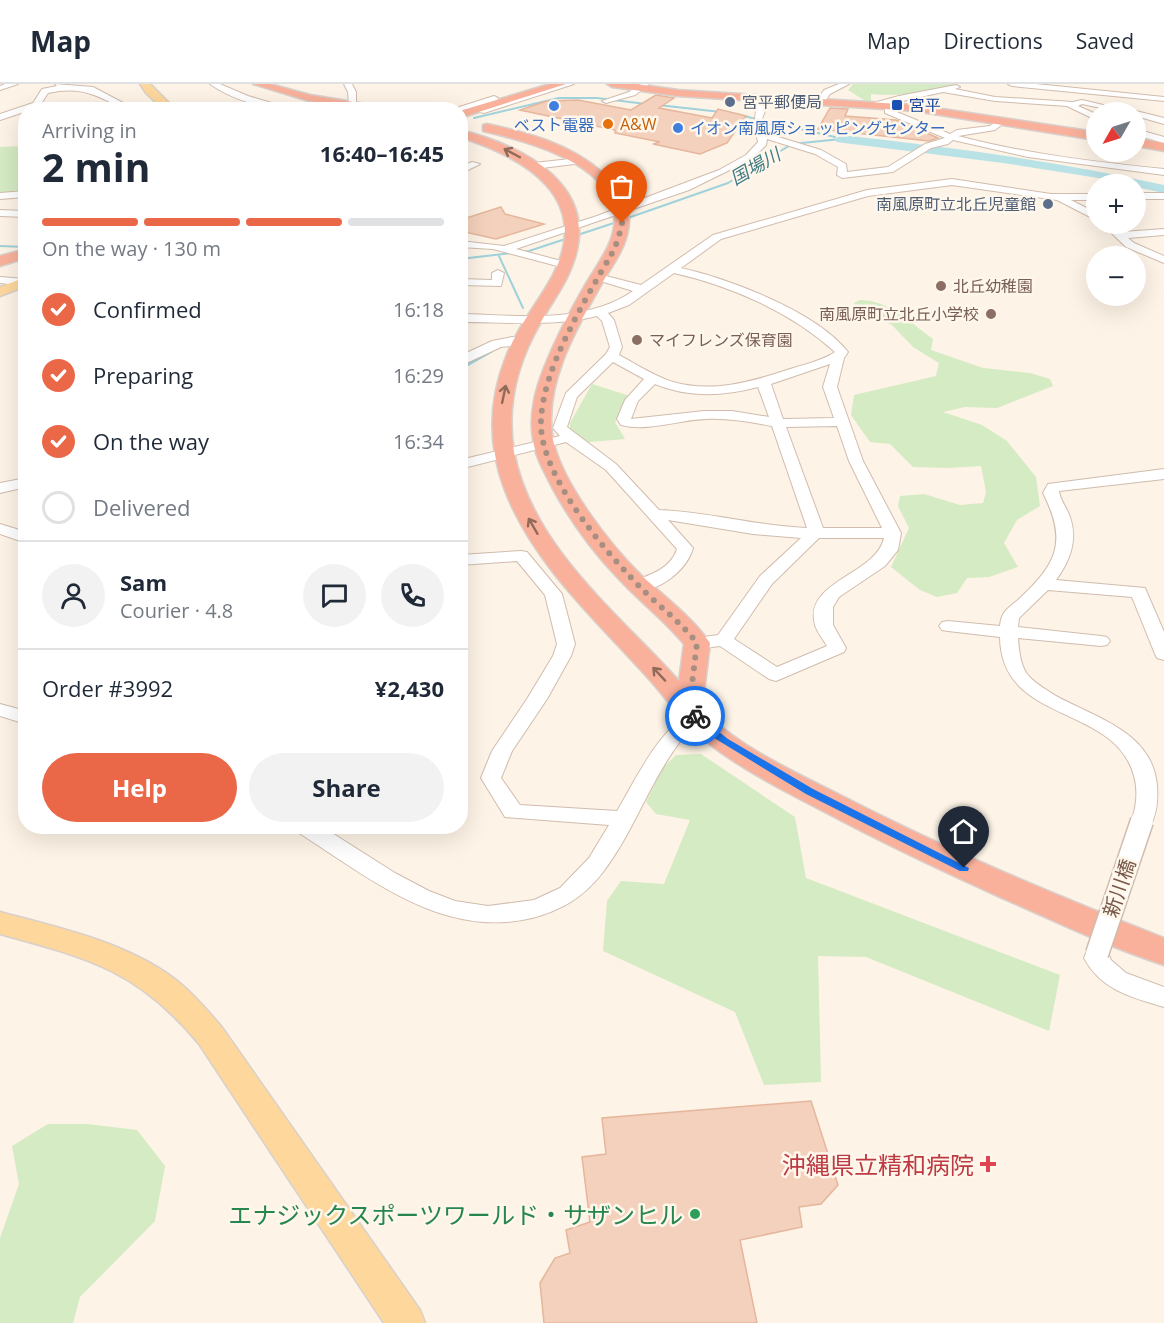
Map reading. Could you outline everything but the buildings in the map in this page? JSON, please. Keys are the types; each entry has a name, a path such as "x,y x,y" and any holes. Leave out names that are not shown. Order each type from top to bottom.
{"highway":[{"path":"243,84 269,96 295,102"},
{"path":"258,84 309,98 334,102"},
{"path":"468,111 548,84"},
{"path":"468,112 561,84"},
{"path":"612,84 882,106 970,116 1086,134"},
{"path":"468,124 535,141 579,161 607,184 615,195 622,217 614,254 576,316 549,379 540,418 543,442 558,477 588,526 639,585 679,622 697,643 691,692 696,719"},
{"path":"468,136 496,145 534,166 555,183 564,195 573,222 565,265 522,341 504,394 501,427 504,452 523,509 552,556 583,593 665,680 696,719 725,741 779,775 882,829 1063,912 1164,952"},
{"path":"1146,140 1164,147"},
{"path":"0,246 18,240"},
{"path":"0,251 18,245"},
{"path":"0,258 18,252"}],"main road":[{"path":"145,84 152,95 161,102"},
{"path":"0,292 18,284"},
{"path":"0,922 117,960 160,984 182,1003 210,1035 406,1323"}],"street":[{"path":"0,88 13,84"},
{"path":"214,84 245,98 260,102"},
{"path":"348,84 352,92 353,102"},
{"path":"468,106 540,84"},
{"path":"468,112 570,84"},
{"path":"820,102 827,92 845,84"},
{"path":"965,84 899,98 882,106 888,111 950,137 989,147 1074,162 1164,171"},
{"path":"44,102 45,91 61,85 90,89 117,102"},
{"path":"609,100 643,86"},
{"path":"1054,86 1115,89"},
{"path":"1009,87 1047,93 1046,91 1054,86 1115,89 1164,98"},
{"path":"1102,99 1115,89"},
{"path":"945,90 995,99 1037,103 1072,104 1102,99 1134,108 1164,111"},
{"path":"925,94 975,102 984,106 1039,108 1037,103"},
{"path":"507,250 571,234 622,217 747,158 761,147 759,116 766,98"},
{"path":"79,102 114,100"},
{"path":"1072,104 1070,105 1086,112"},
{"path":"970,116 984,106"},
{"path":"0,117 18,111"},
{"path":"1146,117 1164,122 1157,131 1146,134"},
{"path":"842,175 890,170 928,146 945,141 957,133 992,128 1002,121"},
{"path":"762,135 826,155 843,166 842,175"},
{"path":"1146,137 1164,140"},
{"path":"534,166 579,161"},
{"path":"468,167 475,164"},
{"path":"842,175 877,190"},
{"path":"468,318 576,316 600,312 620,305 711,241 733,231 877,190 952,182 1059,198 1086,197"},
{"path":"0,196 18,195"},
{"path":"1146,196 1164,196"},
{"path":"1059,198 1086,212"},
{"path":"0,213 18,214"},
{"path":"1121,235 1164,232"},
{"path":"1121,235 1130,245 1164,260"},
{"path":"468,245 507,250 565,265"},
{"path":"612,356 653,378 696,390 718,392 738,389 763,381 837,357 842,352 832,341 769,303 737,289 672,270"},
{"path":"468,282 497,284 498,273"},
{"path":"598,277 644,290"},
{"path":"0,280 18,282"},
{"path":"600,312 608,320 616,347 612,356 571,396 560,428 570,438 611,467 685,548 684,557 676,566 639,585"},
{"path":"468,358 496,342 522,341"},
{"path":"697,643 724,640 776,675 837,648 827,634 822,615 828,598 887,554 894,543 893,533 856,460 830,387 837,357"},
{"path":"653,378 632,400 624,419 626,422 637,424 704,415 732,415 778,423 842,422"},
{"path":"763,381 816,532"},
{"path":"468,463 543,442 570,438"},
{"path":"1151,816 1144,766 1132,747 1117,735 1037,692 1022,681 1015,669 1007,633 1010,616 1034,596 1054,572 1065,542 1063,520 1051,493 1053,487 1164,474"},
{"path":"0,488 18,484"},
{"path":"656,515 676,515 752,528 893,533"},
{"path":"0,529 18,535"},
{"path":"724,640 766,580 816,532"},
{"path":"468,559 521,556 552,594 566,644 562,656 537,699 502,751 490,778 513,812 622,819"},
{"path":"1044,584 1139,592 1164,654"},
{"path":"948,626 1101,641"},
{"path":"0,711 18,716"},
{"path":"317,834 408,890 441,906 501,915 552,903 570,892 597,864 672,737 696,719"},
{"name":"新川橋","path":"1151,816 1096,958 1105,972 1125,986 1164,997"}],"green space":[{"path":"853,84 958,84 915,93 871,94 871,102 867,102 848,90"},
{"path":"18,146 18,194 0,195 0,147"},
{"path":"860,300 890,308 908,320 933,339 931,350 983,368 1030,373 1050,379 1053,386 997,408 965,407 943,412 982,425 1007,441 1036,477 1040,506 1017,520 1004,543 1018,567 989,577 967,578 957,593 937,597 920,590 891,567 909,528 898,506 900,496 924,494 960,505 983,503 986,492 981,466 913,467 890,444 870,442 851,415 854,395 936,376 939,363 913,347 892,325 860,310 854,303"},
{"path":"592,384 630,396 615,422 625,439 589,442 570,432 570,423"},
{"path":"701,754 795,817 806,878 1060,975 1049,1031 866,957 818,956 821,1082 764,1085 735,1012 603,951 607,901 621,881 664,884 690,820 656,814 646,802 663,768 676,755"},
{"path":"48,1124 87,1124 137,1130 165,1166 155,1221 80,1297 73,1323 0,1323 0,1238 19,1184 12,1146"}],"waterway":[{"path":"474,118 559,98 597,98 646,104"},
{"path":"658,105 721,112"},
{"path":"735,114 835,137"},
{"name":"国場川","path":"625,219 728,183 792,144 841,139"},
{"name":"国場川","path":"841,139 1043,165 1164,189"},
{"name":"国場川","path":"468,258 529,251 617,222"},
{"path":"0,246 18,247"},
{"path":"499,256 523,308"},
{"path":"468,364 492,351"}],"way so far":[{"path":"622,223 614,254 576,316 549,379 540,418 542,436 553,468 567,495 588,526 623,570 679,622 697,643 691,692 695,716"}],"place":[{"name":"宮平郵便局","path":"730,102"},
{"name":"宮平","path":"897,105"},
{"name":"ベスト電器","path":"554,106"},
{"name":"A&W","path":"608,124"},
{"name":"イオン南風原ショッピングセンター","path":"678,128"},
{"name":"南風原町立北丘児童館","path":"1048,204"},
{"name":"北丘幼稚園","path":"941,286"},
{"name":"南風原町立北丘小学校","path":"991,314"},
{"name":"マイフレンズ保育園","path":"637,340"},
{"name":"沖縄県立精和病院","path":"988,1164"},
{"name":"エナジックスポーツワールド・サザンヒル","path":"695,1214"}],"route":[{"path":"695,716 725,741 809,792 964,868"}]}
